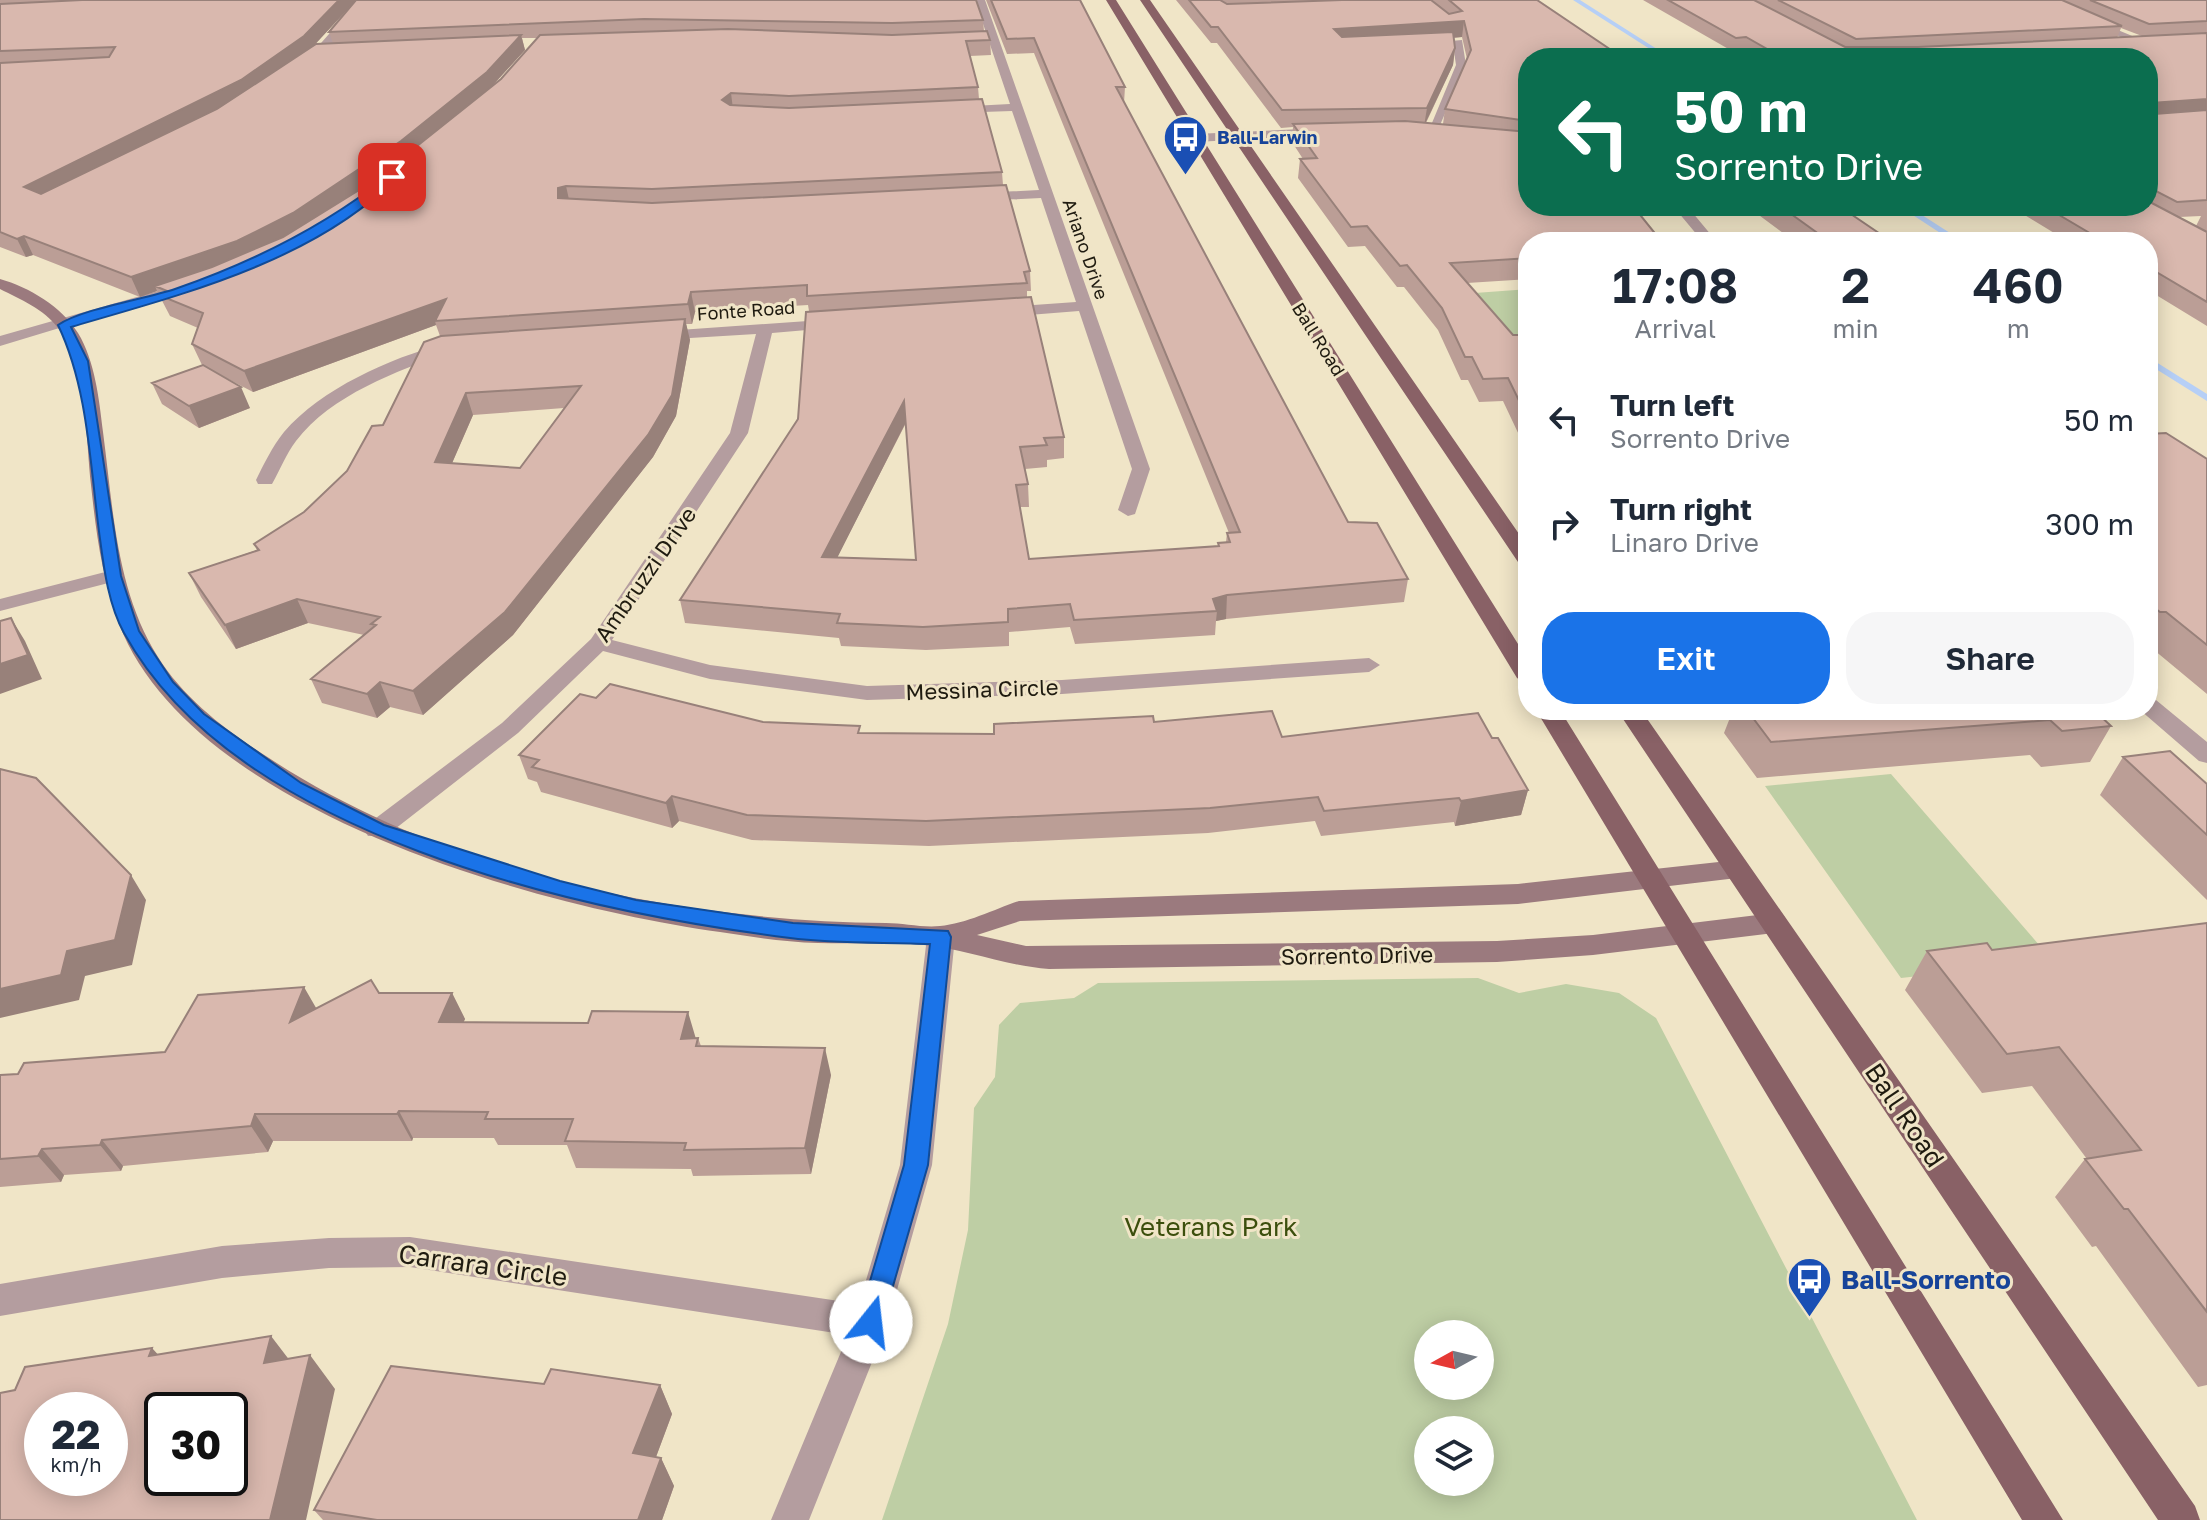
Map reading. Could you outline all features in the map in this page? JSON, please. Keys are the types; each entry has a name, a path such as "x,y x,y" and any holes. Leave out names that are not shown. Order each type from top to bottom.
{"main road":[{"name":"Ball Road","path":"1111,0 1518,662"},
{"path":"1145,0 1518,547"},
{"path":"1554,720 2044,1520"},
{"name":"Ball Road","path":"1636,720 2181,1520"}],"street":[{"path":"286,76 318,53 364,0"},
{"name":"Ariano Drive","path":"980,0 988,40 1019,107 1141,469 1128,510"},
{"path":"2038,0 2144,43"},
{"path":"1413,44 1458,42 1461,65 1431,132"},
{"path":"2114,45 2160,42"},
{"path":"318,53 333,53"},
{"path":"943,111 1019,107"},
{"path":"1195,138 1331,132"},
{"path":"970,198 1048,194"},
{"path":"1688,216 1702,232"},
{"path":"0,341 64,325 208,280"},
{"name":"Sorrento Drive","path":"0,283 49,311 64,325 82,361 113,576 130,631 144,655 198,718 294,787 377,830 558,888 636,908 793,931 941,937 1021,957 1404,956 1594,945 1774,923"},
{"path":"979,313 1087,306"},
{"name":"Fonte Road","path":"643,336 857,322"},
{"name":"Ambruzzi Drive","path":"377,830 510,728 599,643 739,433 765,329"},
{"path":"265,480 292,434 353,389 400,363 445,348 461,347"},
{"path":"0,605 113,576"},
{"name":"Messina Circle","path":"599,643 710,672 867,693 1062,687 1369,665"},
{"path":"2158,713 2207,755"},
{"name":"Sorrento Drive","path":"941,937 1019,911 1490,896 1737,869"},
{"path":"790,1520 871,1322 916,1165 941,937"},
{"name":"Carrara Circle","path":"0,1300 222,1262 329,1253 410,1252 871,1322"}],"green space":[{"path":"1518,290 1518,343 1475,293"},
{"path":"1891,774 2053,961 1901,978 1765,786"},
{"name":"Veterans Park","path":"1478,978 1519,993 1566,984 1619,993 1656,1018 1917,1520 882,1520 948,1324 968,1230 974,1108 995,1077 999,1025 1020,1003 1074,998 1098,983"}],"building":[{"path":"82,0 339,0 304,36 241,80 24,187 41,194 217,109 316,44 521,35 487,72 401,141 293,213 237,241 131,277 24,236 17,239 0,232 0,63 109,57 115,47 0,51 0,4"},
{"path":"356,0 976,0 983,20 892,23 644,19 329,32"},
{"path":"991,0 1080,0 1125,87 1116,87 1348,522 1377,523 1408,579 1227,595 1213,599 1217,611 1074,620 1070,604 1008,609 1008,622 923,627 837,623 840,614 680,600 798,419 806,312 1031,297 1064,437 1044,438 1047,445 1020,447 1028,484 1016,485 1029,559 1219,546 1218,543 1230,542 1227,533 1240,532 1034,38 1007,39","holes":["904,401 916,560 822,557"]},
{"path":"1189,0 1220,0 1227,4 1431,0 1449,14 1462,11 1449,0 1537,0 1608,48 1518,48 1518,120 1445,109 1471,50 1464,21 1334,29 1342,37 1453,32 1455,48 1427,108 1282,110 1218,27 1211,27"},
{"path":"1668,0 1754,0 1845,47 1918,47 2207,33 2207,99 2158,103 2158,48 1765,48 1746,37 1736,38"},
{"path":"1778,0 2062,0 2122,26 1856,39"},
{"path":"2090,0 2207,0 2207,21 2149,24"},
{"path":"728,29 892,35 987,31 990,40 966,41 978,87 789,96 731,93 722,100 730,105 789,108 982,99 1002,172 652,189 566,186 558,188 558,198 652,203 1006,185 1030,271 1024,272 1027,283 807,296 807,285 691,292 688,304 435,321 446,299 244,371 192,344 203,313 161,296 172,293 155,286 212,267 283,237 372,182 501,79 540,35"},
{"path":"2207,110 2207,200 2177,202 2158,192 2158,114"},
{"path":"1405,121 1518,131 1518,216 1641,216 1654,232 1518,232 1518,259 1450,263 1513,335 1518,335 1518,398 1508,378 1483,379 1472,357 1465,357 1442,308 1407,265 1400,266 1367,226 1351,227 1300,159 1317,158 1293,124"},
{"path":"2158,206 2207,232 2207,302 2158,273 2158,232 2088,232 2061,216 2158,216"},
{"path":"1794,216 1854,216 1877,232 1816,232"},
{"path":"685,319 672,395 648,435 505,612 413,691 380,682 367,694 311,679 376,625 371,624 380,617 297,599 225,625 189,573 259,550 254,544 304,512 347,471 372,426 383,425 424,342 441,336","holes":["581,386 520,468 435,462 466,393"]},
{"path":"203,365 241,387 189,406 152,383"},
{"path":"2158,433 2166,433 2207,459 2207,645 2166,612 2158,610"},
{"path":"11,618 28,655 0,664 0,621"},
{"path":"610,684 763,722 860,726 858,733 994,734 994,724 1153,716 1154,722 1272,711 1282,737 1478,713 1492,738 1498,738 1528,790 1461,801 1459,798 1324,811 1318,797 1210,808 926,821 747,815 672,796 666,803 532,767 539,760 519,755 580,694 596,698"},
{"path":"1754,720 2050,720 1771,742"},
{"path":"2050,720 2105,720 2111,726 2062,731"},
{"path":"2170,751 2207,784 2207,835 2123,757"},
{"path":"0,769 36,778 131,875 115,940 67,951 61,975 0,989"},
{"path":"2207,923 2207,1312 2128,1209 2124,1209 2085,1159 2141,1150 2059,1047 2007,1054 1927,951 1987,943 1992,950"},
{"path":"371,980 379,993 452,993 439,1022 588,1023 592,1011 688,1012 681,1039 698,1038 696,1046 825,1048 805,1148 684,1150 686,1143 565,1141 573,1119 485,1119 488,1112 399,1111 397,1114 255,1114 251,1126 102,1140 100,1145 42,1149 38,1156 0,1159 0,1075 18,1074 24,1063 165,1052 198,995 304,987 290,1022"},
{"path":"271,1336 264,1363 310,1355 270,1520 0,1520 0,1393 15,1390 25,1367 152,1348 149,1356"},
{"path":"391,1366 544,1384 551,1369 660,1385 633,1453 661,1458 638,1520 377,1520 314,1510"}],"waterway":[{"path":"1576,0 1652,48"},
{"path":"1919,216 1944,232"},
{"path":"2158,366 2207,398"}],"place":[{"name":"Ball-Larwin","path":"1186,176"},
{"name":"Ball-Sorrento","path":"1810,1318"}],"route":[{"path":"392,177 357,206 282,251 178,292 64,325 82,361 113,576 130,631 167,686 198,718 294,787 377,830 558,888 636,908 793,931 941,937 916,1165 871,1322"}]}
